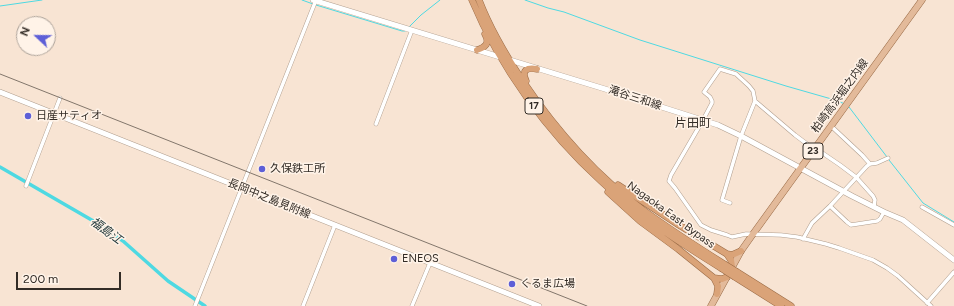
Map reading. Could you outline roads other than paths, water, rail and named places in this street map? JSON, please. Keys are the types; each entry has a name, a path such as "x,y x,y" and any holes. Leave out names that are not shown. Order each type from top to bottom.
{"highway":[{"path":"471,0 487,39 487,44 477,50"},
{"name":"17","path":"471,0 501,57 540,116 595,179 620,194"},
{"name":"17","path":"479,0 492,31 509,60 554,125 620,194"},
{"path":"537,68 530,68 526,70 524,75 525,81 585,159"},
{"path":"620,194 664,215 727,254 732,260 732,266"},
{"path":"620,194 640,221 714,278 718,286 718,294"},
{"name":"Nagaoka East Bypass","path":"620,194 702,253 790,306"},
{"path":"727,254 732,255 741,251"},
{"name":"Nagaoka East Bypass","path":"736,274 781,306"},
{"path":"714,278 722,279 727,277"}],"main road":[{"name":"滝谷三和線","path":"315,0 723,127 843,191 907,222 954,260"},
{"name":"柏崎高浜堀之内線","path":"711,306 741,251 922,0"},
{"name":"長岡中之島見附線","path":"0,92 538,306"}],"street":[{"path":"195,305 315,0"},
{"path":"376,124 412,30"},
{"path":"730,203 722,200 741,136 754,101 753,91 749,86 736,74 720,69 704,92 712,101 669,181 701,225 711,230 727,234 732,238 744,234 797,237 826,244 872,260 898,276 929,305 954,272"},
{"path":"26,186 60,98"},
{"path":"754,101 811,147 815,148 856,177 873,196 875,202 874,206"},
{"path":"831,126 870,164"},
{"path":"803,239 812,223 830,206 856,177 870,164 878,163 888,158"},
{"path":"830,206 851,225 877,221 884,212"},
{"path":"922,207 954,226"},
{"path":"303,306 335,225"},
{"path":"412,306 430,263"}],"waterway":[{"path":"0,6 42,0"},
{"path":"302,0 313,4"},
{"path":"409,27 440,0"},
{"path":"525,0 564,12 640,40 845,104"},
{"path":"316,5 405,31"},
{"path":"849,107 887,157"},
{"path":"889,160 923,203 954,222"},
{"name":"福島江","path":"0,167 102,226 123,241 168,281 205,306"}],"railway":[{"path":"0,74 587,306"}],"place":[{"name":"日産サティオ","path":"28,116"},
{"name":"久保鉄工所","path":"262,169"},
{"name":"ENEOS","path":"394,259"},
{"name":"くるま広場","path":"512,284"}],"district":[{"name":"片田町","path":"693,123"}]}
